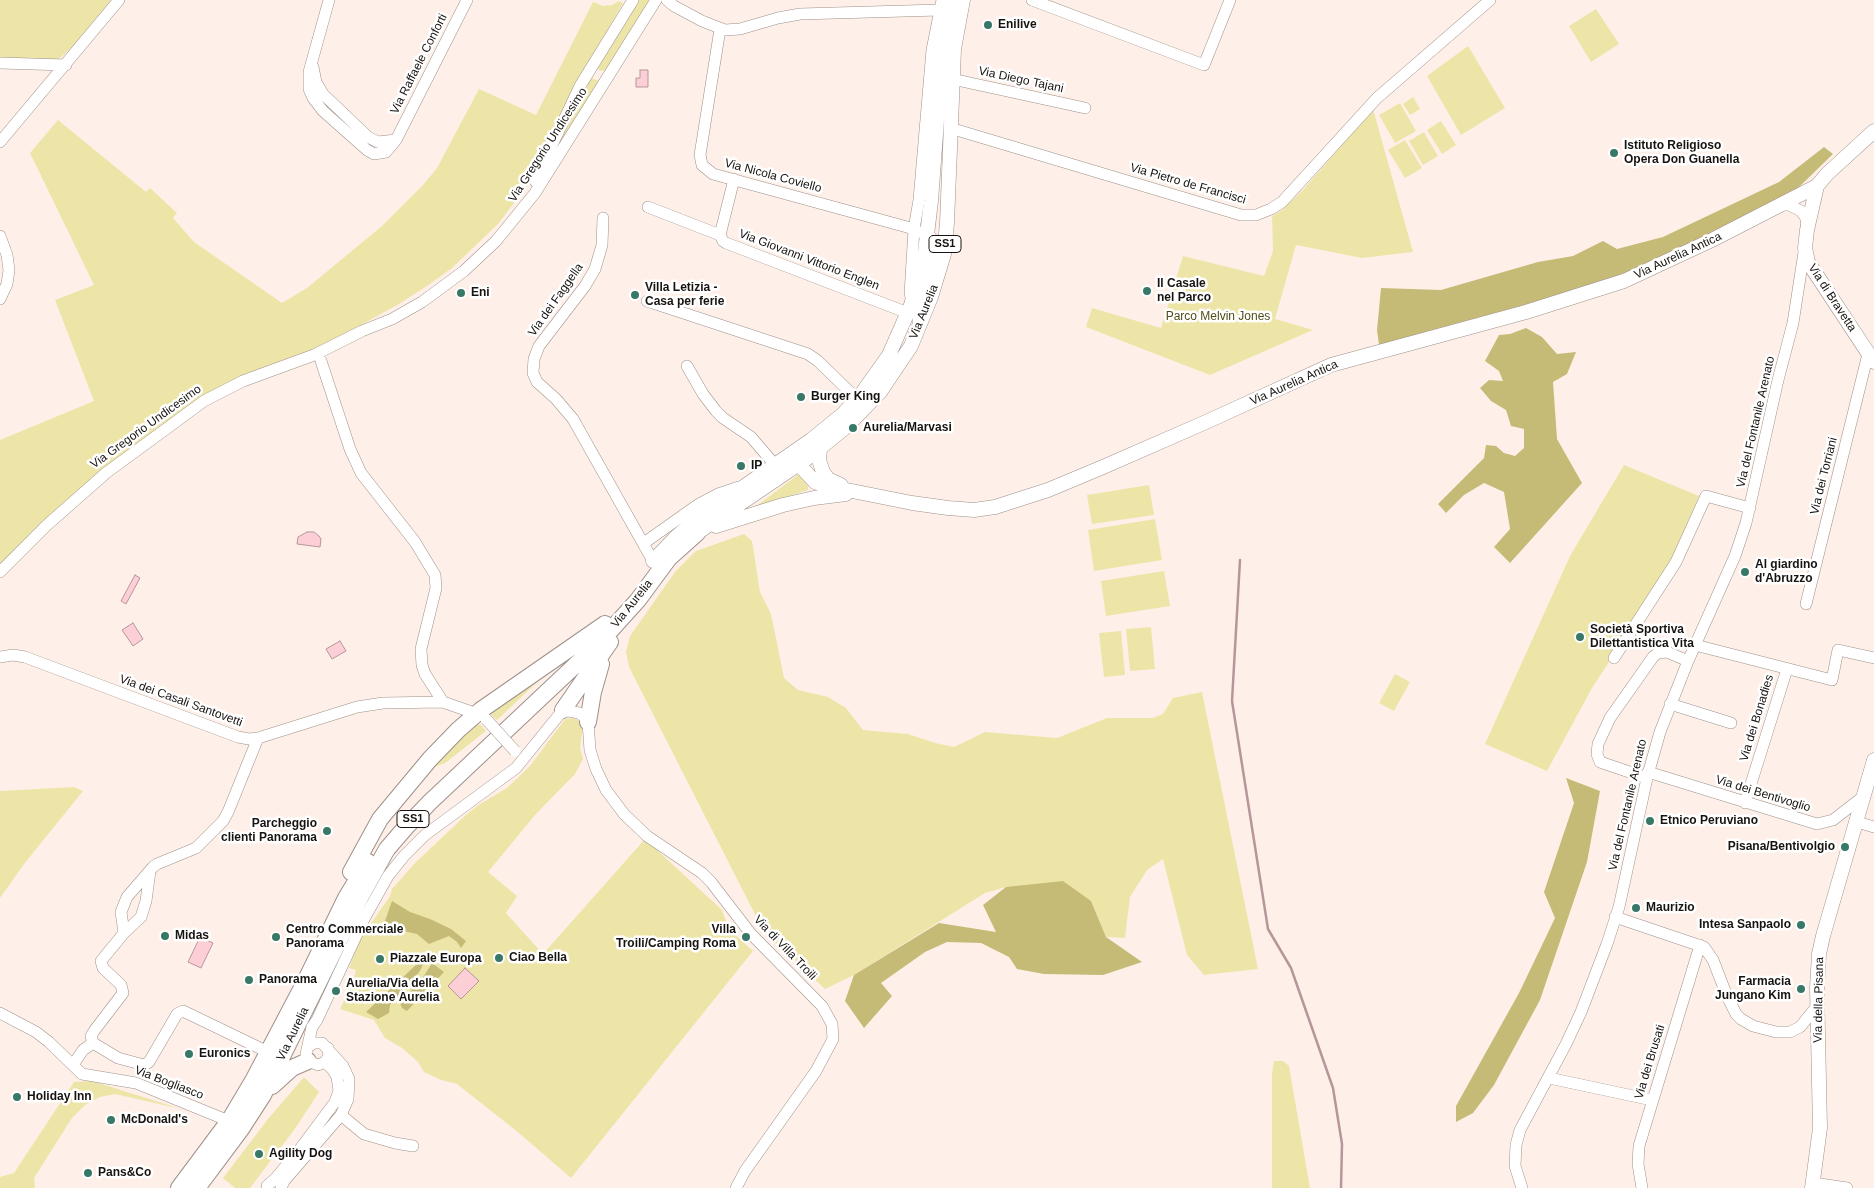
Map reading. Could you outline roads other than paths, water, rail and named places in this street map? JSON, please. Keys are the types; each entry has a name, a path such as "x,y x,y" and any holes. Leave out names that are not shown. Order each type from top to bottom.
{"highway":[{"name":"Via Aurelia","path":"197,1188 241,1129 263,1095 362,894 387,849 430,802 601,641 638,600 669,558 697,533"},
{"name":"Via Aurelia","path":"179,1188 229,1121 254,1079 362,870 381,842 400,819 438,781 605,624 653,561"},
{"path":"563,710 638,600"},
{"path":"328,935 334,912 349,875 370,835 391,805 430,759 481,717 605,624"},
{"path":"588,722 596,679 609,643"},
{"path":"263,1095 308,1054"}],"main road":[{"name":"Via Aurelia","path":"697,533 794,460 857,399 889,355 909,309 925,252 921,232 929,216 941,68 952,0"},
{"name":"Via Aurelia","path":"653,561 685,529 775,465 794,460 820,449 846,428 874,399 906,354 931,297 941,265 946,240 954,49 963,0"},
{"path":"1817,186 1827,174 1874,131"},
{"name":"Via Aurelia Antica","path":"860,493 912,503 967,510 988,508 1016,501 1103,467 1206,422 1326,366 1517,314 1624,281 1712,240 1817,186"},
{"name":"Via di Bravetta","path":"1817,186 1807,230 1805,248 1807,258 1871,358"},
{"path":"820,449 819,460 824,475 832,481 860,493"},
{"path":"794,460 816,482 860,493"},
{"path":"697,533 782,505 810,493 816,487 816,482"},
{"path":"782,505 819,497 860,493"},
{"name":"Via della Pisana","path":"1813,1185 1820,1128 1818,964 1821,942 1874,760"}],"street":[{"path":"0,142 119,0"},
{"name":"Via Raffaele Conforti","path":"329,0 314,57 315,79 327,99 373,140 381,143 396,140 467,0"},
{"name":"Via Gregorio Undicesimo","path":"362,332 373,322 407,303 448,275 497,230 517,206 540,172 592,65 633,0"},
{"path":"1032,0 1204,65 1230,0"},
{"name":"Via Pietro de Francisci","path":"950,128 1241,215 1256,215 1271,210 1282,202 1377,98 1490,0"},
{"path":"654,4 671,3 702,22 720,29 735,30 800,14 940,5"},
{"name":"Via Gregorio Undicesimo","path":"0,572 47,525 106,473 204,401 231,386 314,355 392,319 422,302 464,271 496,241 535,193 654,4"},
{"name":"Via Aurelia","path":"921,232 919,200 932,50 940,5"},
{"name":"Via Nicola Coviello","path":"720,29 700,156 702,165 708,171 734,179 921,232"},
{"path":"0,63 66,65"},
{"path":"592,65 599,76 609,75"},
{"path":"929,86 941,68"},
{"name":"Via Diego Tajani","path":"952,79 1085,108"},
{"path":"720,235 734,179"},
{"path":"919,200 922,210 929,216 940,213 945,209 947,202"},
{"path":"1782,205 1789,205 1801,211 1806,218 1807,230"},
{"name":"Via Giovanni Vittorio Englen","path":"648,207 720,235 726,243 909,309"},
{"name":"Via dei Faggella","path":"603,218 602,245 595,269 586,286 539,346 534,359 532,374 537,382 556,399 573,419 644,543"},
{"path":"916,333 919,312 934,250 933,240 921,232"},
{"path":"0,236 7,255 9,270 7,284 1,296"},
{"name":"Via del Fontanile Arenato","path":"1522,1188 1515,1166 1517,1140 1522,1124 1549,1078 1581,1012 1616,917 1647,775 1670,704 1734,556 1750,508 1778,380 1794,323 1805,248"},
{"path":"0,266 3,277 1,296"},
{"path":"647,301 808,354 818,361 857,399"},
{"name":"Via dei Torriani","path":"1806,604 1871,358"},
{"path":"321,361 350,449 361,473 414,542 435,574 436,588 420,654 425,674 443,702 481,717 523,761"},
{"path":"687,366 703,394 716,411 723,418 752,437 775,465"},
{"name":"Via Aurelia","path":"644,543 699,504 718,494 746,485"},
{"path":"1614,658 1676,562 1706,496 1750,508"},
{"path":"644,543 653,561"},
{"path":"1695,645 1832,680 1838,650 1874,658"},
{"name":"Via dei Bentivoglio","path":"1688,661 1667,652 1658,653 1653,657 1610,718 1598,744 1597,754 1600,762 1819,824 1838,817 1864,796"},
{"name":"Via dei Casali Santovetti","path":"0,657 13,655 25,657 238,737 249,739 258,738 357,707 383,703 443,702"},
{"name":"Via dei Bonadies","path":"1745,803 1787,669"},
{"path":"1670,704 1731,723"},
{"path":"563,710 582,715 588,722"},
{"name":"Via Aurelia","path":"308,1054 312,1027 382,884 394,868 425,835 509,774 523,761 563,710"},
{"name":"Via di Villa Troili","path":"588,722 590,750 596,769 610,796 624,814 647,836 702,873 711,882 751,934 822,1006 832,1024 834,1039 820,1064 745,1171 736,1188"},
{"path":"124,933 121,912 127,897 157,864 196,848 223,820 258,738"},
{"path":"1857,822 1874,827"},
{"path":"150,872 146,901 141,917 124,933 101,963 105,970 121,984 123,993 94,1031 91,1036 93,1043 118,1058 144,1065 149,1062 177,1014 183,1010 268,1052"},
{"path":"1616,917 1700,945 1707,950 1734,1009 1741,1019 1747,1023 1769,1031 1790,1032 1800,1027 1818,1006"},
{"name":"Via dei Brusati","path":"1642,1188 1638,1167 1638,1153 1652,1100 1700,945"},
{"name":"Via Bogliasco","path":"0,1013 36,1032 50,1042 82,1074 136,1083 229,1121"},
{"name":"Via Aurelia","path":"317,1020 326,1047"},
{"path":"272,1187 284,1181 340,1115 348,1099 349,1079 344,1066 326,1047 318,1042 308,1054 318,1066 325,1062 329,1056 326,1047"},
{"path":"72,1065 83,1050 93,1043"},
{"path":"272,1187 275,1180 335,1102 339,1091 337,1077 334,1070 325,1062"},
{"path":"1549,1078 1652,1100"},
{"path":"340,1115 364,1134 395,1144 413,1146"},
{"path":"1813,1185 1847,1188"}],"waterway":[{"path":"1240,560 1232,701 1268,929 1291,968 1333,1088 1342,1144 1341,1188"}],"place":[{"name":"Enilive","path":"988,25"},
{"name":"Istituto Religioso Opera Don Guanella","path":"1614,153"},
{"name":"Il Casale nel Parco","path":"1147,291"},
{"name":"Eni","path":"461,293"},
{"name":"Villa Letizia - Casa per ferie","path":"635,295"},
{"name":"Burger King","path":"801,397"},
{"name":"Aurelia/Marvasi","path":"853,428"},
{"name":"IP","path":"741,466"},
{"name":"Al giardino d'Abruzzo","path":"1745,572"},
{"name":"Società Sportiva Dilettantistica Vita","path":"1580,637"},
{"name":"Etnico Peruviano","path":"1650,821"},
{"name":"Parcheggio clienti Panorama","path":"327,831"},
{"name":"Pisana/Bentivolgio","path":"1845,847"},
{"name":"Maurizio","path":"1636,908"},
{"name":"Intesa Sanpaolo","path":"1801,925"},
{"name":"Midas","path":"165,936"},
{"name":"Centro Commerciale Panorama","path":"276,937"},
{"name":"Villa Troili/Camping Roma","path":"746,937"},
{"name":"Ciao Bella","path":"499,958"},
{"name":"Piazzale Europa","path":"380,959"},
{"name":"Panorama","path":"249,980"},
{"name":"Farmacia Jungano Kim","path":"1801,989"},
{"name":"Aurelia/Via della Stazione Aurelia","path":"336,991"},
{"name":"Euronics","path":"189,1054"},
{"name":"Holiday Inn","path":"17,1097"},
{"name":"McDonald's","path":"111,1120"},
{"name":"Agility Dog","path":"259,1154"},
{"name":"Pans&Co","path":"88,1173"}],"park label":[{"name":"Parco Melvin Jones","path":"1218,317"}]}
